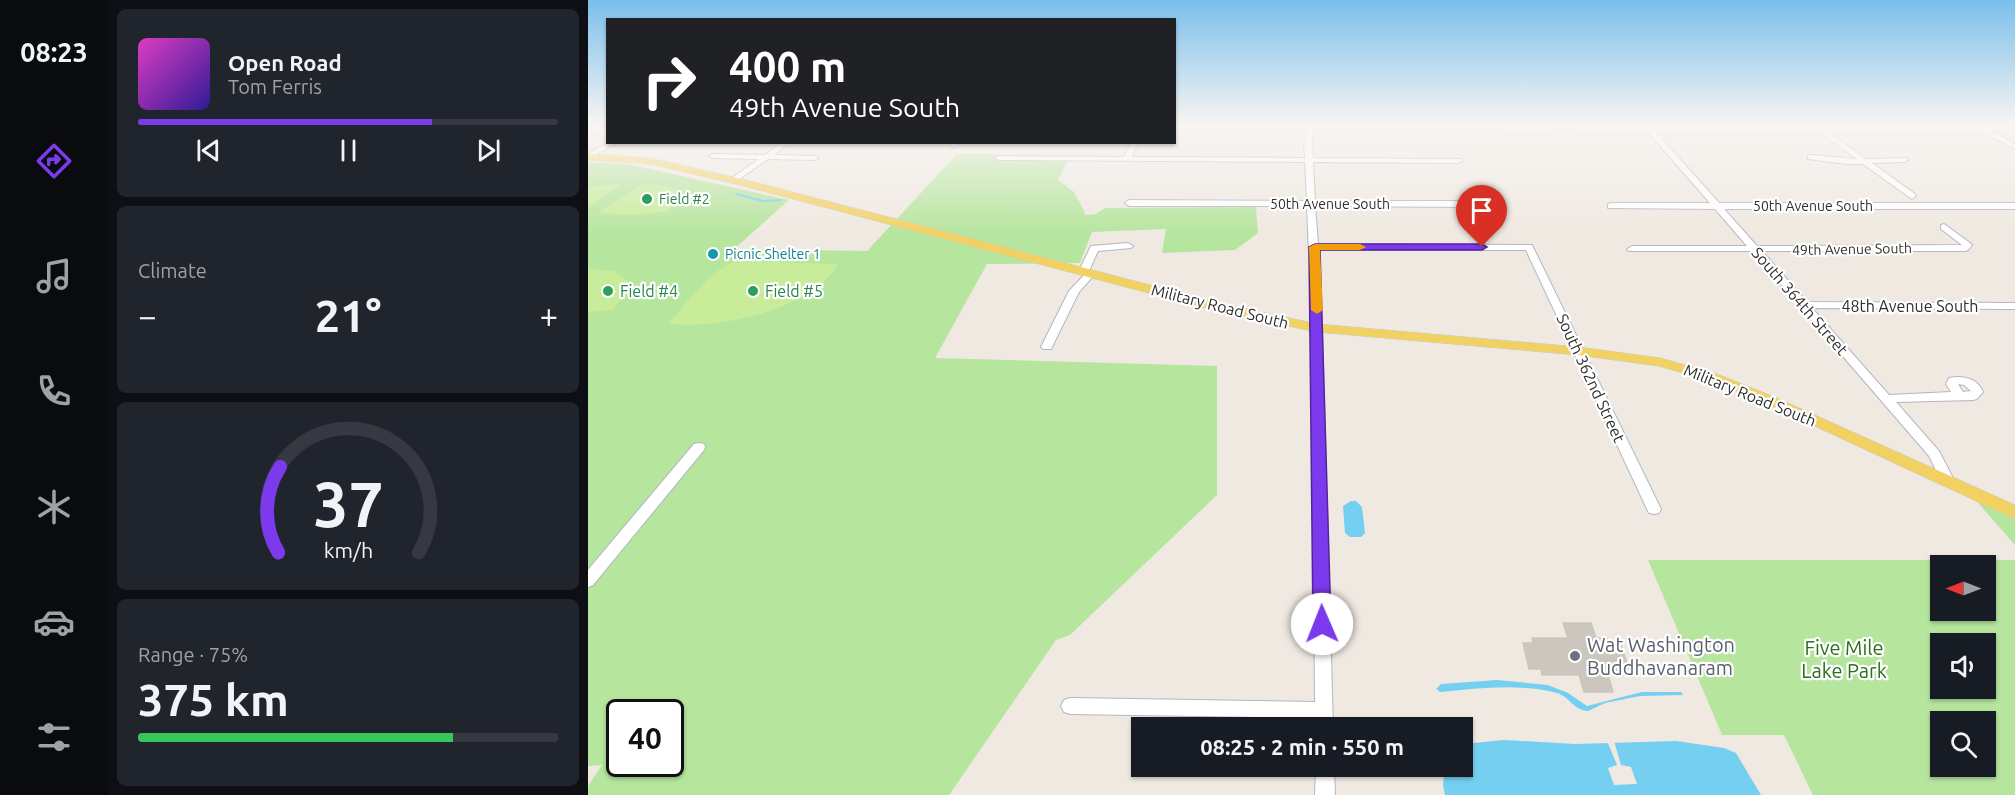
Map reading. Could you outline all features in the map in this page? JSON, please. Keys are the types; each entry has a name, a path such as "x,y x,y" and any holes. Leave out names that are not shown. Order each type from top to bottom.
{"main road":[{"name":"Military Road South","path":"645,161 735,180 1222,308 1317,328 1578,351 1660,362 1712,377 1782,405 2015,512"}],"street":[{"path":"735,180 763,161"},
{"path":"1310,161 1315,247 1324,717"},
{"name":"South 364th Street","path":"1678,161 1934,454 1948,482"},
{"path":"1863,161 1912,196"},
{"name":"50th Avenue South","path":"1129,203 1467,204"},
{"name":"50th Avenue South","path":"1611,206 2015,206"},
{"name":"49th Avenue South","path":"1632,249 1965,248 1967,245 1965,243 1944,228"},
{"path":"1047,347 1074,291 1087,272 1094,248 1128,246"},
{"name":"South 362nd Street","path":"1315,247 1529,247 1654,509"},
{"name":"48th Avenue South","path":"1804,305 2015,306"},
{"path":"1886,399 1959,396"},
{"path":"588,581 699,447"},
{"path":"1070,706 1285,717"},
{"path":"1325,777 1325,795"}],"green space":[{"path":"950,161 1067,162 1058,180 1074,192 1086,215 1096,214 1105,208 1256,207 1258,233 1235,250 1162,253 1166,229 1092,232 1080,263 987,264 935,358 1217,366 1217,495 1070,635 1056,640 949,795 588,795 588,786 602,765 588,766 588,162 628,164 789,200 734,249 867,251"},
{"path":"621,184 588,209 588,187"},
{"name":"Field #2","path":"643,184 665,186 678,192 677,202 667,212 628,215 597,213"},
{"name":"Field #5","path":"736,261 838,264 825,280 807,294 761,314 711,323 668,324 708,279"},
{"name":"Field #4","path":"588,269 614,271 628,281 626,295 612,310 588,312"},
{"path":"1967,490 2015,512 2015,545"},
{"name":"Five Mile Lake Park","path":"1648,560 1930,560 1930,621 1996,621 1996,560 2015,560 2015,795 1813,795 1784,735 1722,735"}],"water":[{"path":"1356,501 1362,507 1365,533 1361,537 1350,537 1345,533 1343,506"},
{"path":"1497,680 1548,685 1568,693 1587,706 1642,692 1681,692 1683,695 1640,696 1605,703 1588,711 1579,708 1557,693 1542,690 1498,687 1440,692 1436,689 1441,684"},
{"path":"1504,740 1576,744 1676,741 1724,748 1736,753 1761,795 1445,795 1444,777 1473,777 1473,743"}],"pier":[{"path":"1607,741 1614,741 1621,765 1631,767 1637,784 1614,785 1608,768 1617,765"}],"building":[{"name":"Wat Washington Buddhavanaram","path":"1563,623 1591,623 1596,638 1607,638 1608,643 1620,643 1629,669 1619,669 1621,675 1608,675 1613,692 1584,692 1579,675 1542,675 1541,669 1529,669 1523,643 1533,643 1532,638 1568,638"}],"waterway":[{"path":"736,194 763,201 781,200"}],"slow traffic":[{"path":"1317,310 1315,247 1360,247"}],"place":[{"name":"Field #2","path":"647,199"},
{"name":"Picnic Shelter 1","path":"713,254"},
{"name":"Field #4","path":"608,291"},
{"name":"Field #5","path":"753,291"},
{"name":"Wat Washington Buddhavanaram","path":"1575,656"}],"route":[{"path":"1322,624 1315,247 1482,247"}]}
